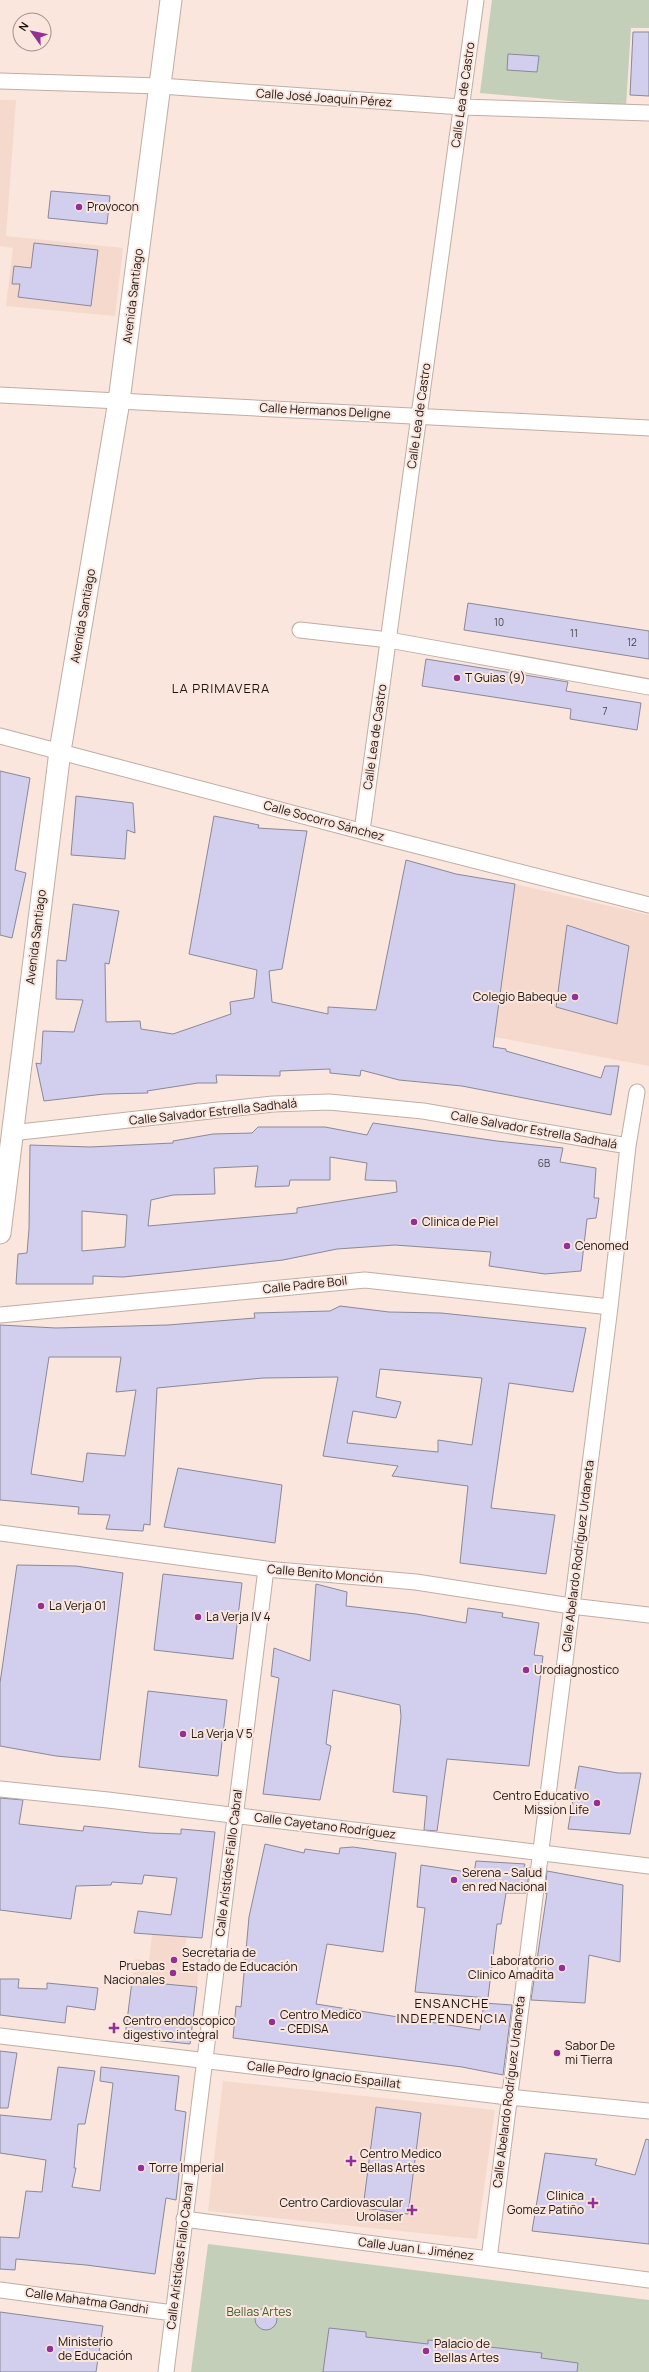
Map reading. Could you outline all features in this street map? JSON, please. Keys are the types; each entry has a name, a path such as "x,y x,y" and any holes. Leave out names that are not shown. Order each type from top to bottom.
{"main road":[{"name":"Avenida Santiago","path":"0,1233 11,1133 60,751 119,401 171,0"}],"street":[{"name":"Calle Lea de Castro","path":"362,831 476,0"},
{"name":"Calle José Joaquín Pérez","path":"0,81 160,86 462,107 649,113"},
{"name":"Calle Hermanos Deligne","path":"0,395 649,428"},
{"path":"300,630 389,640 649,687"},
{"name":"Calle Socorro Sánchez","path":"0,736 649,905"},
{"name":"Calle Abelardo Rodríguez Urdaneta","path":"489,2259 508,2097 610,1307 628,1146 637,1092"},
{"name":"Calle Salvador Estrella Sadhalá","path":"11,1133 273,1104 329,1102 423,1111 628,1146"},
{"name":"Calle Padre Boil","path":"0,1315 364,1280 610,1307"},
{"name":"Calle Benito Monción","path":"0,1533 266,1569 416,1582 571,1606 649,1615"},
{"name":"Calle Arístides Fiallo Cabral","path":"166,2372 266,1569"},
{"name":"Calle Cayetano Rodríguez","path":"0,1789 235,1815 649,1866"},
{"name":"Calle Pedro Ignacio Espaillat","path":"0,2036 508,2097 649,2111"},
{"name":"Calle Juan L. Jiménez","path":"184,2219 649,2280"},
{"name":"Calle Mahatma Gandhi","path":"0,2290 173,2313"}],"shaded area":[{"path":"0,100 16,100 6,236 123,248 115,316 6,306 13,248 0,246"},
{"name":"Colegio Babeque","path":"515,884 649,915 649,1066 495,1037"},
{"name":"Secretaria de Estado de Educación","path":"152,1934 187,1937 185,1948 200,1950 197,1987 132,1981 135,1959 149,1961"},
{"name":"Centro Medico Bellas Artes","path":"223,2081 495,2110 477,2239 208,2211"}],"green space":[{"path":"492,0 649,0 649,28 631,28 626,106 480,93"},
{"name":"Bellas Artes","path":"208,2244 649,2300 649,2372 191,2372"}],"building":[{"path":"633,32 649,32 649,96 630,95"},
{"path":"508,54 539,56 537,72 507,70"},
{"name":"Provocon","path":"51,191 110,196 107,224 48,218"},
{"path":"34,243 98,250 91,306 18,297 20,284 12,284 14,266 31,268"},
{"path":"468,603 649,631 649,659 464,630"},
{"path":"426,659 568,682 566,691 641,703 637,730 570,719 571,709 422,686"},
{"path":"0,771 30,778 15,870 26,873 12,938 0,935"},
{"path":"76,796 133,803 135,833 127,830 125,859 71,855"},
{"path":"214,816 259,825 258,828 307,831 282,969 269,971 272,1002 328,1014 328,1007 376,1010 406,860 456,874 515,884 493,1047 506,1049 506,1051 601,1078 605,1066 619,1066 611,1115 462,1086 399,1080 361,1070 360,1076 330,1073 330,1069 280,1071 280,1076 216,1075 217,1083 198,1083 147,1091 148,1093 104,1094 44,1101 36,1063 41,1064 43,1031 74,1032 83,1000 56,999 57,960 66,961 73,904 119,911 109,964 105,963 106,1022 140,1021 141,1029 173,1034 231,1014 230,1002 254,998 257,970 189,954"},
{"path":"567,925 629,946 617,1024 556,1007"},
{"path":"373,1123 497,1141 563,1148 560,1162 596,1168 594,1198 599,1198 596,1218 587,1219 581,1271 545,1274 489,1266 491,1252 395,1245 337,1249 283,1260 173,1272 123,1277 93,1276 93,1284 16,1284 18,1254 27,1253 29,1229 30,1145 90,1147 173,1143 173,1141 213,1134 252,1133 258,1127 325,1127 367,1135","holes":["330,1157 367,1163 365,1180 396,1181 397,1192 297,1208 297,1213 148,1226 151,1200 173,1195 215,1194 214,1168 258,1166 255,1187 289,1186 290,1180 330,1180","82,1211 127,1215 125,1247 82,1251"]},
{"path":"340,1306 389,1312 441,1313 586,1328 573,1392 509,1383 491,1508 555,1515 546,1574 460,1563 468,1486 392,1476 398,1466 323,1456 338,1377 263,1378 157,1388 150,1525 144,1524 143,1531 106,1529 110,1515 78,1514 79,1507 0,1500 0,1325 56,1328 168,1325 255,1318 254,1313 330,1311","holes":["49,1357 121,1357 116,1392 136,1390 125,1456 87,1453 83,1482 31,1474","380,1369 482,1378 472,1445 438,1440 438,1452 347,1443 353,1411 396,1418 401,1402 376,1397"]},
{"path":"178,1468 282,1485 275,1543 164,1527"},
{"path":"17,1565 76,1566 123,1573 100,1760 56,1756 0,1746 0,1683"},
{"name":"La Verja IV 4","path":"163,1574 242,1583 233,1659 154,1650"},
{"path":"316,1584 347,1592 346,1606 416,1614 466,1623 468,1608 503,1613 502,1617 539,1623 534,1655 543,1656 529,1766 447,1759 437,1831 424,1830 427,1796 393,1792 401,1717 400,1705 333,1690 326,1744 331,1746 320,1800 263,1794 279,1678 271,1676 274,1648 310,1661"},
{"name":"La Verja V 5","path":"148,1691 227,1700 218,1776 139,1767"},
{"path":"579,1766 618,1773 641,1773 630,1834 568,1829"},
{"path":"0,1798 23,1800 19,1824 83,1831 84,1826 150,1833 181,1834 181,1829 215,1832 202,1938 134,1933 138,1911 171,1915 177,1878 144,1875 142,1884 112,1882 111,1885 76,1886 71,1919 0,1910"},
{"path":"265,1844 304,1853 305,1849 339,1854 340,1848 353,1847 396,1853 383,1952 327,1944 316,2004 480,2030 484,2003 512,2005 503,2075 462,2067 233,2038 236,2006 241,2007 249,1917"},
{"path":"476,1861 525,1864 524,1867 530,1868 526,1893 506,1893 501,1924 497,1924 488,1998 415,1992 425,1908 417,1907 421,1865 474,1873"},
{"path":"547,1871 623,1885 620,1962 589,1955 585,2003 531,2000 547,1893 545,1893"},
{"path":"0,1979 19,1979 18,1988 47,1989 47,1983 98,1988 95,2010 67,2006 65,2023 0,2015"},
{"path":"132,1981 197,1987 190,2044 125,2037"},
{"path":"0,2051 17,2053 8,2108 0,2108"},
{"path":"58,2067 95,2071 85,2124 78,2124 74,2168 76,2168 72,2187 100,2191 113,2083 100,2081 101,2067 179,2076 175,2110 186,2112 176,2200 166,2198 155,2274 86,2265 16,2259 15,2270 0,2269 0,2237 19,2238 26,2191 42,2192 46,2160 0,2153 0,2115 51,2120"},
{"name":"Centro Medico Bellas Artes","path":"376,2107 421,2113 408,2214 363,2208"},
{"name":"Clinica Gomez Patiño","path":"646,2139 649,2140 649,2244 532,2231 545,2153 597,2159 595,2165 635,2175"},
{"path":"266,2308 274,2311 277,2319 274,2327 266,2330 258,2327 255,2319 258,2311"},
{"name":"Ministerio de Educación","path":"0,2312 103,2326 96,2372 0,2372"},
{"name":"Palacio de Bellas Artes","path":"329,2328 366,2332 366,2337 428,2344 428,2340 542,2353 541,2358 578,2363 577,2372 323,2372"}],"place":[{"name":"Provocon","path":"79,207"},
{"name":"T Guias (9)","path":"457,678"},
{"name":"Colegio Babeque","path":"575,997"},
{"name":"Clinica de Piel","path":"414,1222"},
{"name":"Cenomed","path":"567,1246"},
{"name":"La Verja 01","path":"41,1606"},
{"name":"La Verja IV 4","path":"198,1617"},
{"name":"Urodiagnostico","path":"526,1670"},
{"name":"La Verja V 5","path":"183,1734"},
{"name":"Centro Educativo Mission Life","path":"597,1803"},
{"name":"Serena - Salud en red Nacional","path":"454,1880"},
{"name":"Secretaria de Estado de Educación","path":"174,1960"},
{"name":"Laboratorio Clinico Amadita","path":"562,1968"},
{"name":"Pruebas Nacionales","path":"173,1973"},
{"name":"Centro Medico - CEDISA","path":"272,2022"},
{"name":"Centro endoscopico digestivo integral","path":"114,2028"},
{"name":"Sabor De mi Tierra","path":"557,2053"},
{"name":"Centro Medico Bellas Artes","path":"351,2161"},
{"name":"Torre Imperial","path":"141,2168"},
{"name":"Clinica Gomez Patiño","path":"593,2203"},
{"name":"Centro Cardiovascular Urolaser","path":"412,2210"},
{"name":"Ministerio de Educación","path":"50,2349"},
{"name":"Palacio de Bellas Artes","path":"426,2351"}],"district":[{"name":"LA PRIMAVERA","path":"221,688"},
{"name":"ENSANCHE INDEPENDENCIA","path":"452,2010"}]}
